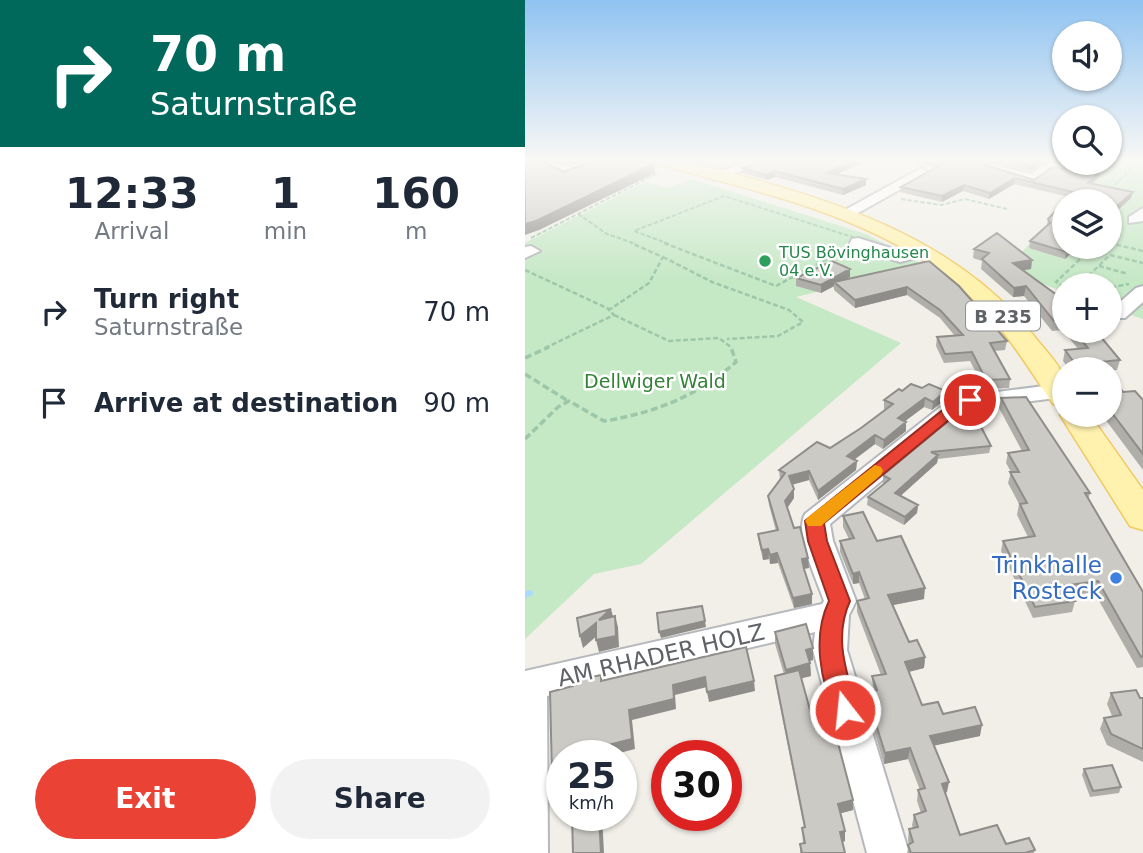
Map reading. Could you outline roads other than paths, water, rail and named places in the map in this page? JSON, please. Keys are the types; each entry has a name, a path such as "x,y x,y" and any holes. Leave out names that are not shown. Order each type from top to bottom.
{"main road":[{"name":"B 235","path":"804,201 844,215 921,251 974,286 1027,344 1052,381"},
{"name":"B 235","path":"1083,427 1143,517"}],"street":[{"path":"844,215 871,201"},
{"path":"1143,213 1135,220 1143,222"},
{"path":"858,243 900,257 921,251"},
{"path":"1122,311 1141,296"},
{"path":"888,853 829,650 833,615 840,601 814,527 821,513 960,403 1052,401"},
{"name":"AM RHADER HOLZ","path":"527,853 529,685 833,615"}],"waterway":[{"path":"525,595 530,593"}],"place":[{"name":"TUS Bövinghausen 04 e.V.","path":"765,261"},
{"name":"Trinkhalle Rosteck","path":"1116,578"}],"park label":[{"name":"Dellwiger Wald","path":"655,381"}]}
